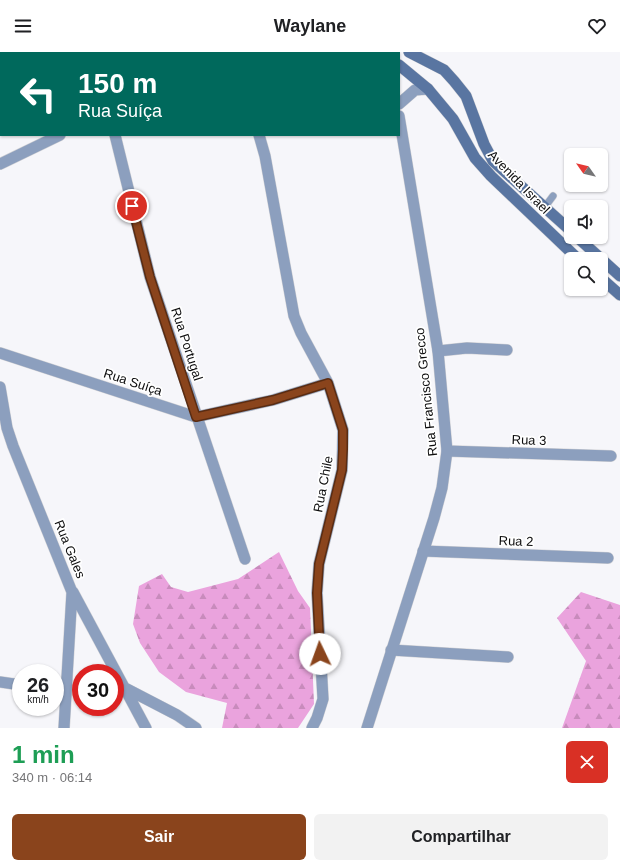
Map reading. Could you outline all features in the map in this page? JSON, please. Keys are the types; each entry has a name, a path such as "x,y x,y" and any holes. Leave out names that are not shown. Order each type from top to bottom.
{"main road":[{"name":"Avenida Israel","path":"409,52 444,70 454,81 466,96 484,144 493,161 564,225"},
{"name":"Avenida Israel","path":"400,66 428,89 453,119 475,158 491,176 571,252"},
{"path":"585,244 620,276"},
{"path":"608,284 620,294"}],"street":[{"path":"400,103 407,95 415,90 428,89"},
{"name":"Rua Francisco Grecco","path":"367,728 442,488 447,451 438,351 400,122"},
{"path":"0,164 58,136"},
{"name":"Rua Portugal","path":"115,136 150,277 196,417 245,558"},
{"name":"Rua Chile","path":"258,136 272,194 294,316 301,333 328,383 343,430 342,470 319,564 317,593 323,699 312,728"},
{"path":"438,351 467,348 507,350"},
{"name":"Rua Suíça","path":"0,353 196,417"},
{"path":"196,417 273,400 328,383"},
{"name":"Rua Gales","path":"0,387 7,428 13,446 72,592 63,664"},
{"name":"Rua 3","path":"447,451 611,456"},
{"name":"Rua 2","path":"423,551 608,558"},
{"path":"72,592 146,728"},
{"path":"391,650 508,657"},
{"path":"0,682 12,684"},
{"path":"125,688 177,715 196,728"},
{"name":"Rua Gales","path":"63,716 64,728"}],"lane":[{"path":"544,208 553,196"}],"green space":[{"path":"279,552 298,591 310,608 314,704 298,728 222,728 227,703 186,692 159,672 140,643 133,624 139,586 162,574 171,587 188,592 238,579"},
{"path":"581,592 620,605 620,728 562,728 586,661 557,618"}],"route":[{"path":"132,206 150,277 196,417 273,400 328,383 343,430 343,449 342,470 319,564 317,593 320,654"}]}
